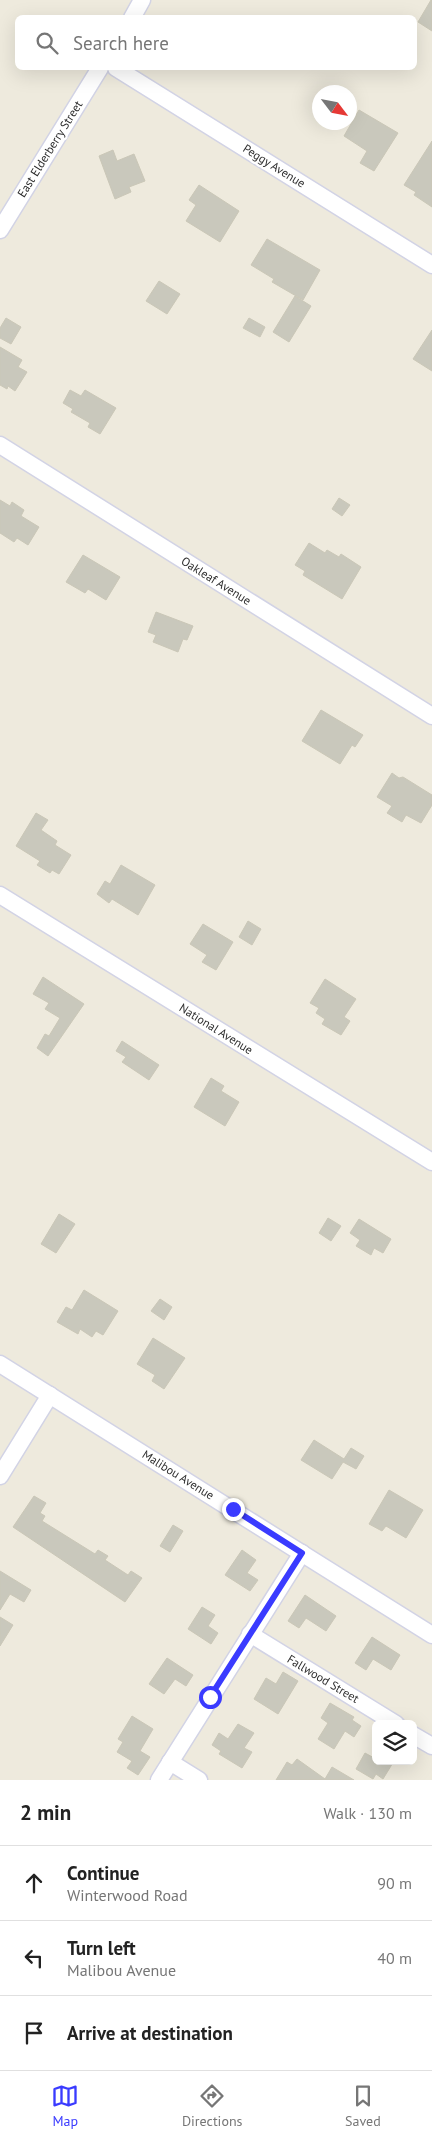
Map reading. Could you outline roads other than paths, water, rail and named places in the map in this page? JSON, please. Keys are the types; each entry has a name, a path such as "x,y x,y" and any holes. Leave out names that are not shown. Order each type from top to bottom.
{"street":[{"path":"134,15 142,0"},
{"name":"East Elderberry Street","path":"0,230 99,70"},
{"name":"Peggy Avenue","path":"119,70 432,265"},
{"name":"Oakleaf Avenue","path":"0,445 432,716"},
{"name":"National Avenue","path":"0,895 432,1162"},
{"name":"Malibou Avenue","path":"0,1364 432,1634"},
{"path":"0,1476 50,1395"},
{"path":"159,1780 302,1553"},
{"name":"Fallwood Street","path":"250,1634 390,1720"},
{"path":"417,1737 432,1746"},
{"path":"170,1762 199,1780"}]}
